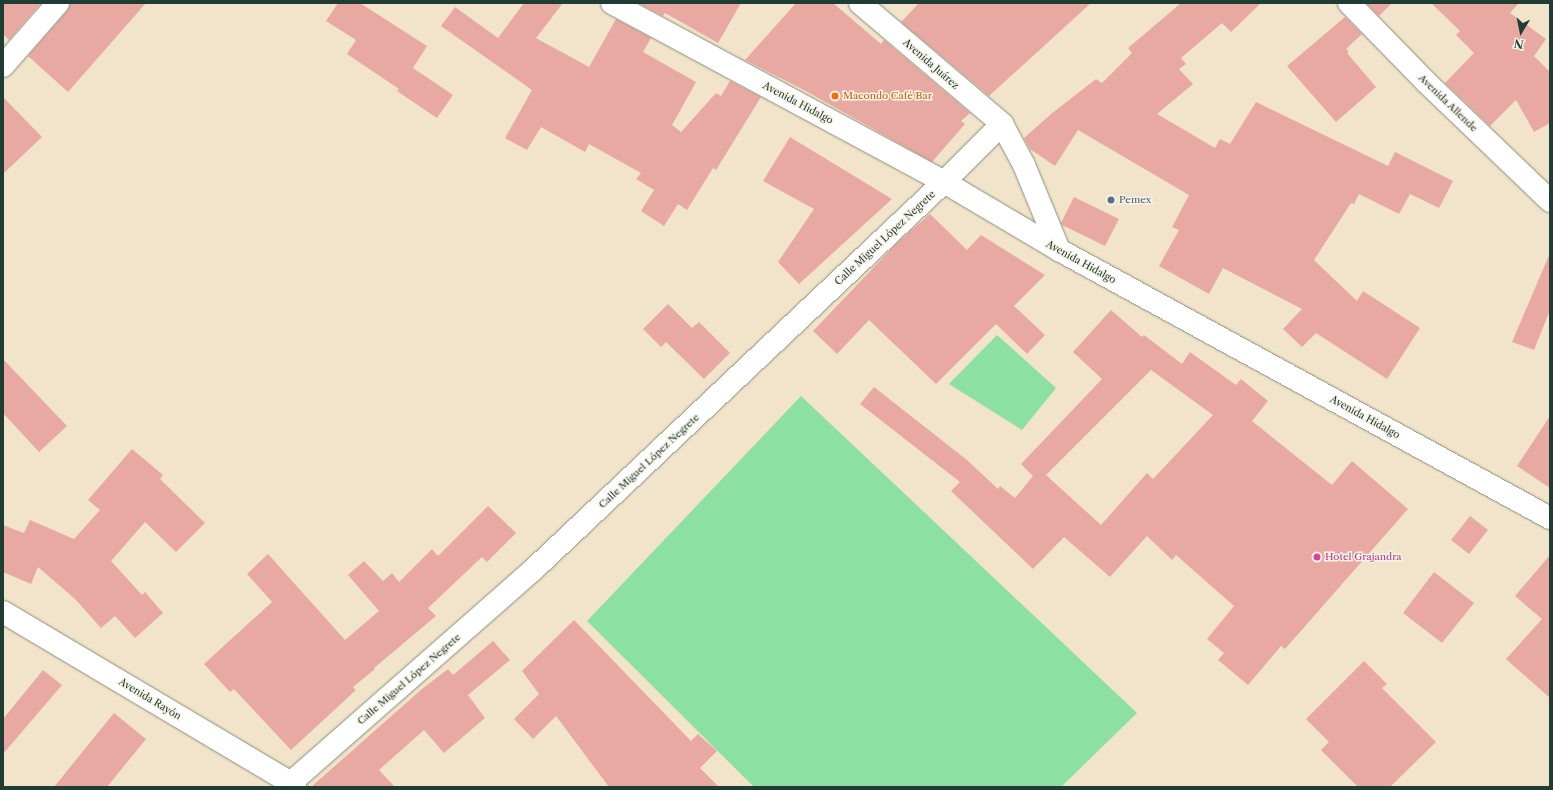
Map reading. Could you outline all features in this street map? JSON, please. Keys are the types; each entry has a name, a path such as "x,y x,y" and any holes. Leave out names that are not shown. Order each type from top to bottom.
{"street":[{"path":"3,66 58,3"},
{"name":"Avenida Hidalgo","path":"612,3 944,182 1059,250 1550,518"},
{"name":"Avenida Juárez","path":"860,3 1002,124"},
{"name":"Avenida Allende","path":"1349,3 1426,82 1550,201"},
{"path":"1002,124 1024,165 1059,250"},
{"name":"Calle Miguel López Negrete","path":"291,786 533,570 944,182 1002,124"},
{"name":"Avenida Rayón","path":"3,612 291,786"}],"green space":[{"path":"997,335 1056,388 1022,430 949,384"},
{"path":"801,396 1137,713 1061,787 754,787 587,621"}],"building":[{"path":"3,3 41,3 9,40 3,34"},
{"path":"70,3 146,3 68,92 28,56 67,11"},
{"path":"338,3 360,3 427,46 413,68 453,95 437,118 397,91 399,89 347,54 356,40 326,21"},
{"path":"524,3 563,3 536,38 589,67 616,19 651,38 643,52 696,82 672,125 681,132 716,93 721,96 730,81 761,97 716,170 713,168 687,210 678,204 664,226 641,211 654,190 636,179 641,173 589,144 585,152 541,127 527,150 505,138 532,90 441,26 455,7 498,38"},
{"path":"638,3 741,3 718,43 665,13 663,16"},
{"path":"796,3 833,3 881,44 884,40 970,113 961,121 965,124 932,162 804,90 745,60"},
{"path":"919,3 1091,3 989,96 901,22"},
{"path":"1181,3 1261,3 1231,32 1222,23 1181,58 1186,64 1179,69 1193,84 1157,114 1215,148 1220,139 1230,144 1256,102 1388,166 1395,152 1453,181 1439,208 1410,194 1399,214 1359,194 1354,204 1351,203 1314,260 1357,301 1363,291 1420,328 1387,379 1316,333 1302,347 1283,329 1302,309 1223,268 1209,294 1159,266 1179,230 1172,227 1189,195 1078,130 1055,166 1030,149 1024,138 1051,114 1096,79 1102,83 1132,53 1128,48"},
{"path":"1366,3 1392,3 1379,16"},
{"path":"1431,3 1519,3 1510,13 1546,39 1534,56 1550,72 1550,123 1534,132 1516,100 1490,126 1445,83 1474,53 1456,35 1460,31"},
{"path":"1345,17 1362,34 1346,49 1349,52 1347,53 1376,87 1336,122 1287,66"},
{"path":"3,97 42,137 3,174"},
{"path":"790,137 892,199 799,284 778,262 814,209 763,181"},
{"path":"1074,197 1119,219 1105,246 1062,225 1061,223"},
{"path":"930,214 967,250 981,235 1045,275 1014,306 1045,335 1027,354 996,324 936,384 869,320 837,354 813,331 897,243"},
{"path":"1550,253 1550,310 1534,350 1512,342"},
{"path":"668,304 692,328 699,322 730,353 704,379 666,342 661,347 643,329"},
{"path":"1111,310 1142,337 1144,335 1182,364 1190,352 1236,385 1241,379 1268,401 1252,421 1332,485 1352,461 1408,509 1285,649 1281,646 1248,685 1218,660 1224,653 1207,639 1234,606 1176,555 1172,560 1147,536 1110,577 1064,537 1033,569 951,491 960,482 860,404 874,387 967,460 998,489 1000,486 1015,498 1033,476 1021,464 1102,379 1073,352","holes":["1151,370 1213,415 1153,479 1147,473 1101,525 1046,475"]},
{"path":"3,359 67,426 39,452 3,413"},
{"path":"1550,416 1550,488 1517,466"},
{"path":"132,449 163,475 160,479 205,523 176,552 145,522 111,561 142,595 145,592 163,613 135,638 115,616 101,628 75,599 38,567 31,584 3,572 3,525 24,533 30,520 74,539 100,510 88,500"},
{"path":"488,506 516,533 487,562 482,557 428,608 436,616 353,687 356,690 291,750 234,689 230,692 204,664 272,602 247,574 268,554 345,640 379,611 348,575 364,561 383,581 392,573 399,582 432,549 438,556"},
{"path":"1470,516 1488,530 1469,554 1451,540"},
{"path":"1550,555 1550,698 1506,659 1542,619 1515,596"},
{"path":"1434,572 1474,603 1442,643 1403,613"},
{"path":"574,620 691,741 698,734 717,751 700,768 719,787 609,787 556,716 533,739 514,719 539,694 522,671"},
{"path":"493,641 510,660 468,695 485,718 444,753 424,730 379,770 395,787 311,787 422,689 448,669 453,675"},
{"path":"1364,661 1387,684 1382,688 1436,742 1390,787 1358,787 1321,750 1329,742 1306,719"},
{"path":"43,670 62,685 3,754 3,719"},
{"path":"114,713 146,739 107,787 54,787"}],"place":[{"name":"Macondo Café Bar","path":"835,96"},
{"name":"Pemex","path":"1111,200"},
{"name":"Hotel Grajandra","path":"1317,557"}]}
